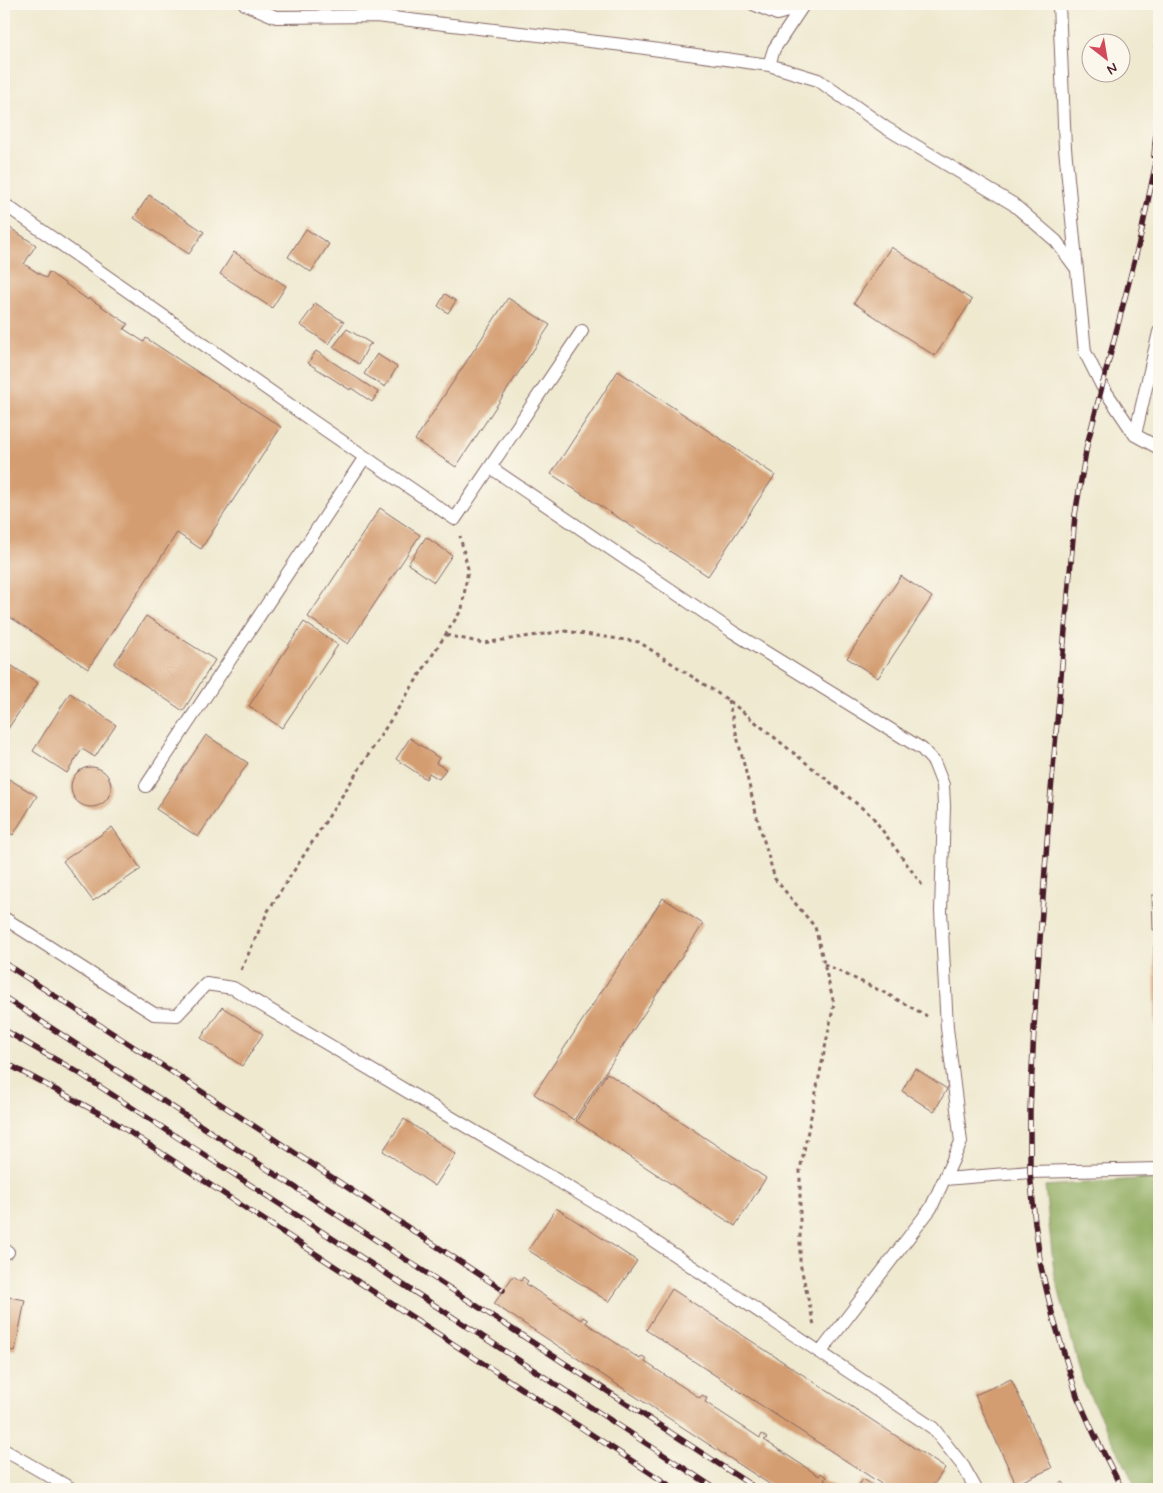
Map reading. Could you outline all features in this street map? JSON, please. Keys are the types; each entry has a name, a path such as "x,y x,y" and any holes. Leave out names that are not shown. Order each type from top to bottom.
{"lane":[{"path":"244,4 276,17 376,16 624,45 769,65 818,80 886,128 1013,204 1056,241 1076,268"},
{"path":"752,4 777,14 803,6"},
{"path":"1059,4 1065,148 1085,352 1102,386 1135,435 1159,448"},
{"path":"769,65 774,49 803,6"},
{"path":"4,204 455,518 582,331"},
{"path":"1135,435 1159,332"},
{"path":"146,786 365,457"},
{"path":"490,467 733,632 922,749 934,762 943,785 941,911 947,1028 961,1142 931,1208 820,1352"},
{"path":"4,918 154,1014 177,1015 206,984 233,988 612,1213 933,1428 963,1466 976,1489"},
{"path":"945,1180 1038,1171 1159,1169"},
{"path":"4,1450 72,1489"}],"path":[{"path":"233,988 268,911 462,610 468,569 455,518"},
{"path":"446,635 483,643 565,631 640,642 728,700 872,816 941,911"},
{"path":"728,700 757,817 775,879 815,928 834,1004 800,1170 800,1263 820,1352"},
{"path":"824,964 887,994 947,1028"}],"green space":[{"path":"1150,1178 1159,1179 1159,1489 1137,1489 1083,1382 1054,1272 1045,1186"}],"building":[{"path":"149,195 204,232 189,254 134,218"},
{"path":"4,224 36,245 24,264 46,278 49,272 88,300 89,298 128,324 124,329 144,342 146,338 281,427 201,549 177,533 88,669 4,613"},
{"path":"306,229 329,244 311,272 288,257"},
{"path":"891,247 972,300 935,356 854,303"},
{"path":"234,252 286,286 272,308 220,274"},
{"path":"445,294 456,301 448,313 438,306"},
{"path":"508,298 550,325 456,467 415,440"},
{"path":"315,303 344,322 329,344 300,325"},
{"path":"347,329 372,344 369,345 359,364 333,347"},
{"path":"316,351 378,392 372,402 308,363"},
{"path":"377,354 397,367 385,387 364,374"},
{"path":"618,371 775,475 708,576 551,474"},
{"path":"380,508 420,535 348,644 308,617"},
{"path":"426,537 452,555 434,582 408,564"},
{"path":"901,576 932,597 878,678 847,658"},
{"path":"146,616 215,660 183,711 114,664"},
{"path":"304,622 338,645 282,728 249,706"},
{"path":"6,662 38,683 4,735 4,665"},
{"path":"70,693 116,725 95,757 82,749 67,773 33,751"},
{"path":"206,735 248,763 198,837 156,809"},
{"path":"410,738 439,758 436,763 446,769 439,779 429,773 426,779 396,759"},
{"path":"95,767 102,770 108,776 111,787 110,795 102,804 95,807 87,807 80,804 72,795 71,783 74,776 83,768"},
{"path":"7,778 37,796 13,835 4,830 4,785"},
{"path":"112,827 141,869 93,901 63,861"},
{"path":"1152,895 1159,895 1159,929 1153,930"},
{"path":"663,898 703,924 574,1120 534,1094"},
{"path":"1154,946 1159,946 1159,1105 1157,1105"},
{"path":"222,1007 263,1034 242,1066 201,1038"},
{"path":"915,1068 947,1089 934,1112 902,1091"},
{"path":"607,1073 766,1178 735,1226 576,1121"},
{"path":"404,1119 456,1154 435,1186 383,1151"},
{"path":"556,1208 637,1261 609,1302 528,1250"},
{"path":"513,1276 521,1281 523,1277 528,1281 526,1284 581,1320 583,1317 588,1320 586,1323 640,1359 642,1356 647,1359 645,1362 700,1398 702,1395 707,1398 705,1402 760,1438 762,1434 767,1438 764,1440 819,1476 821,1473 826,1477 824,1480 839,1489 777,1489 494,1304"},
{"path":"672,1289 945,1468 931,1489 889,1489 646,1330"},
{"path":"4,1296 25,1300 15,1351 4,1349"},
{"path":"1011,1379 1052,1468 1016,1484 975,1395"},
{"path":"863,1479 879,1489 856,1489"},
{"path":"1063,1482 1068,1489 1050,1489"}],"railway":[{"path":"1154,156 1158,113 1157,4"},
{"path":"1122,1489 1077,1396 1053,1317 1041,1267 1035,1223 1030,1172 1030,1111 1035,1009 1049,814 1075,515 1087,445 1140,239 1159,148"},
{"path":"4,963 503,1290"},
{"path":"4,997 757,1489"},
{"path":"4,1030 79,1073 716,1489"},
{"path":"4,1062 108,1118 675,1489"}]}
